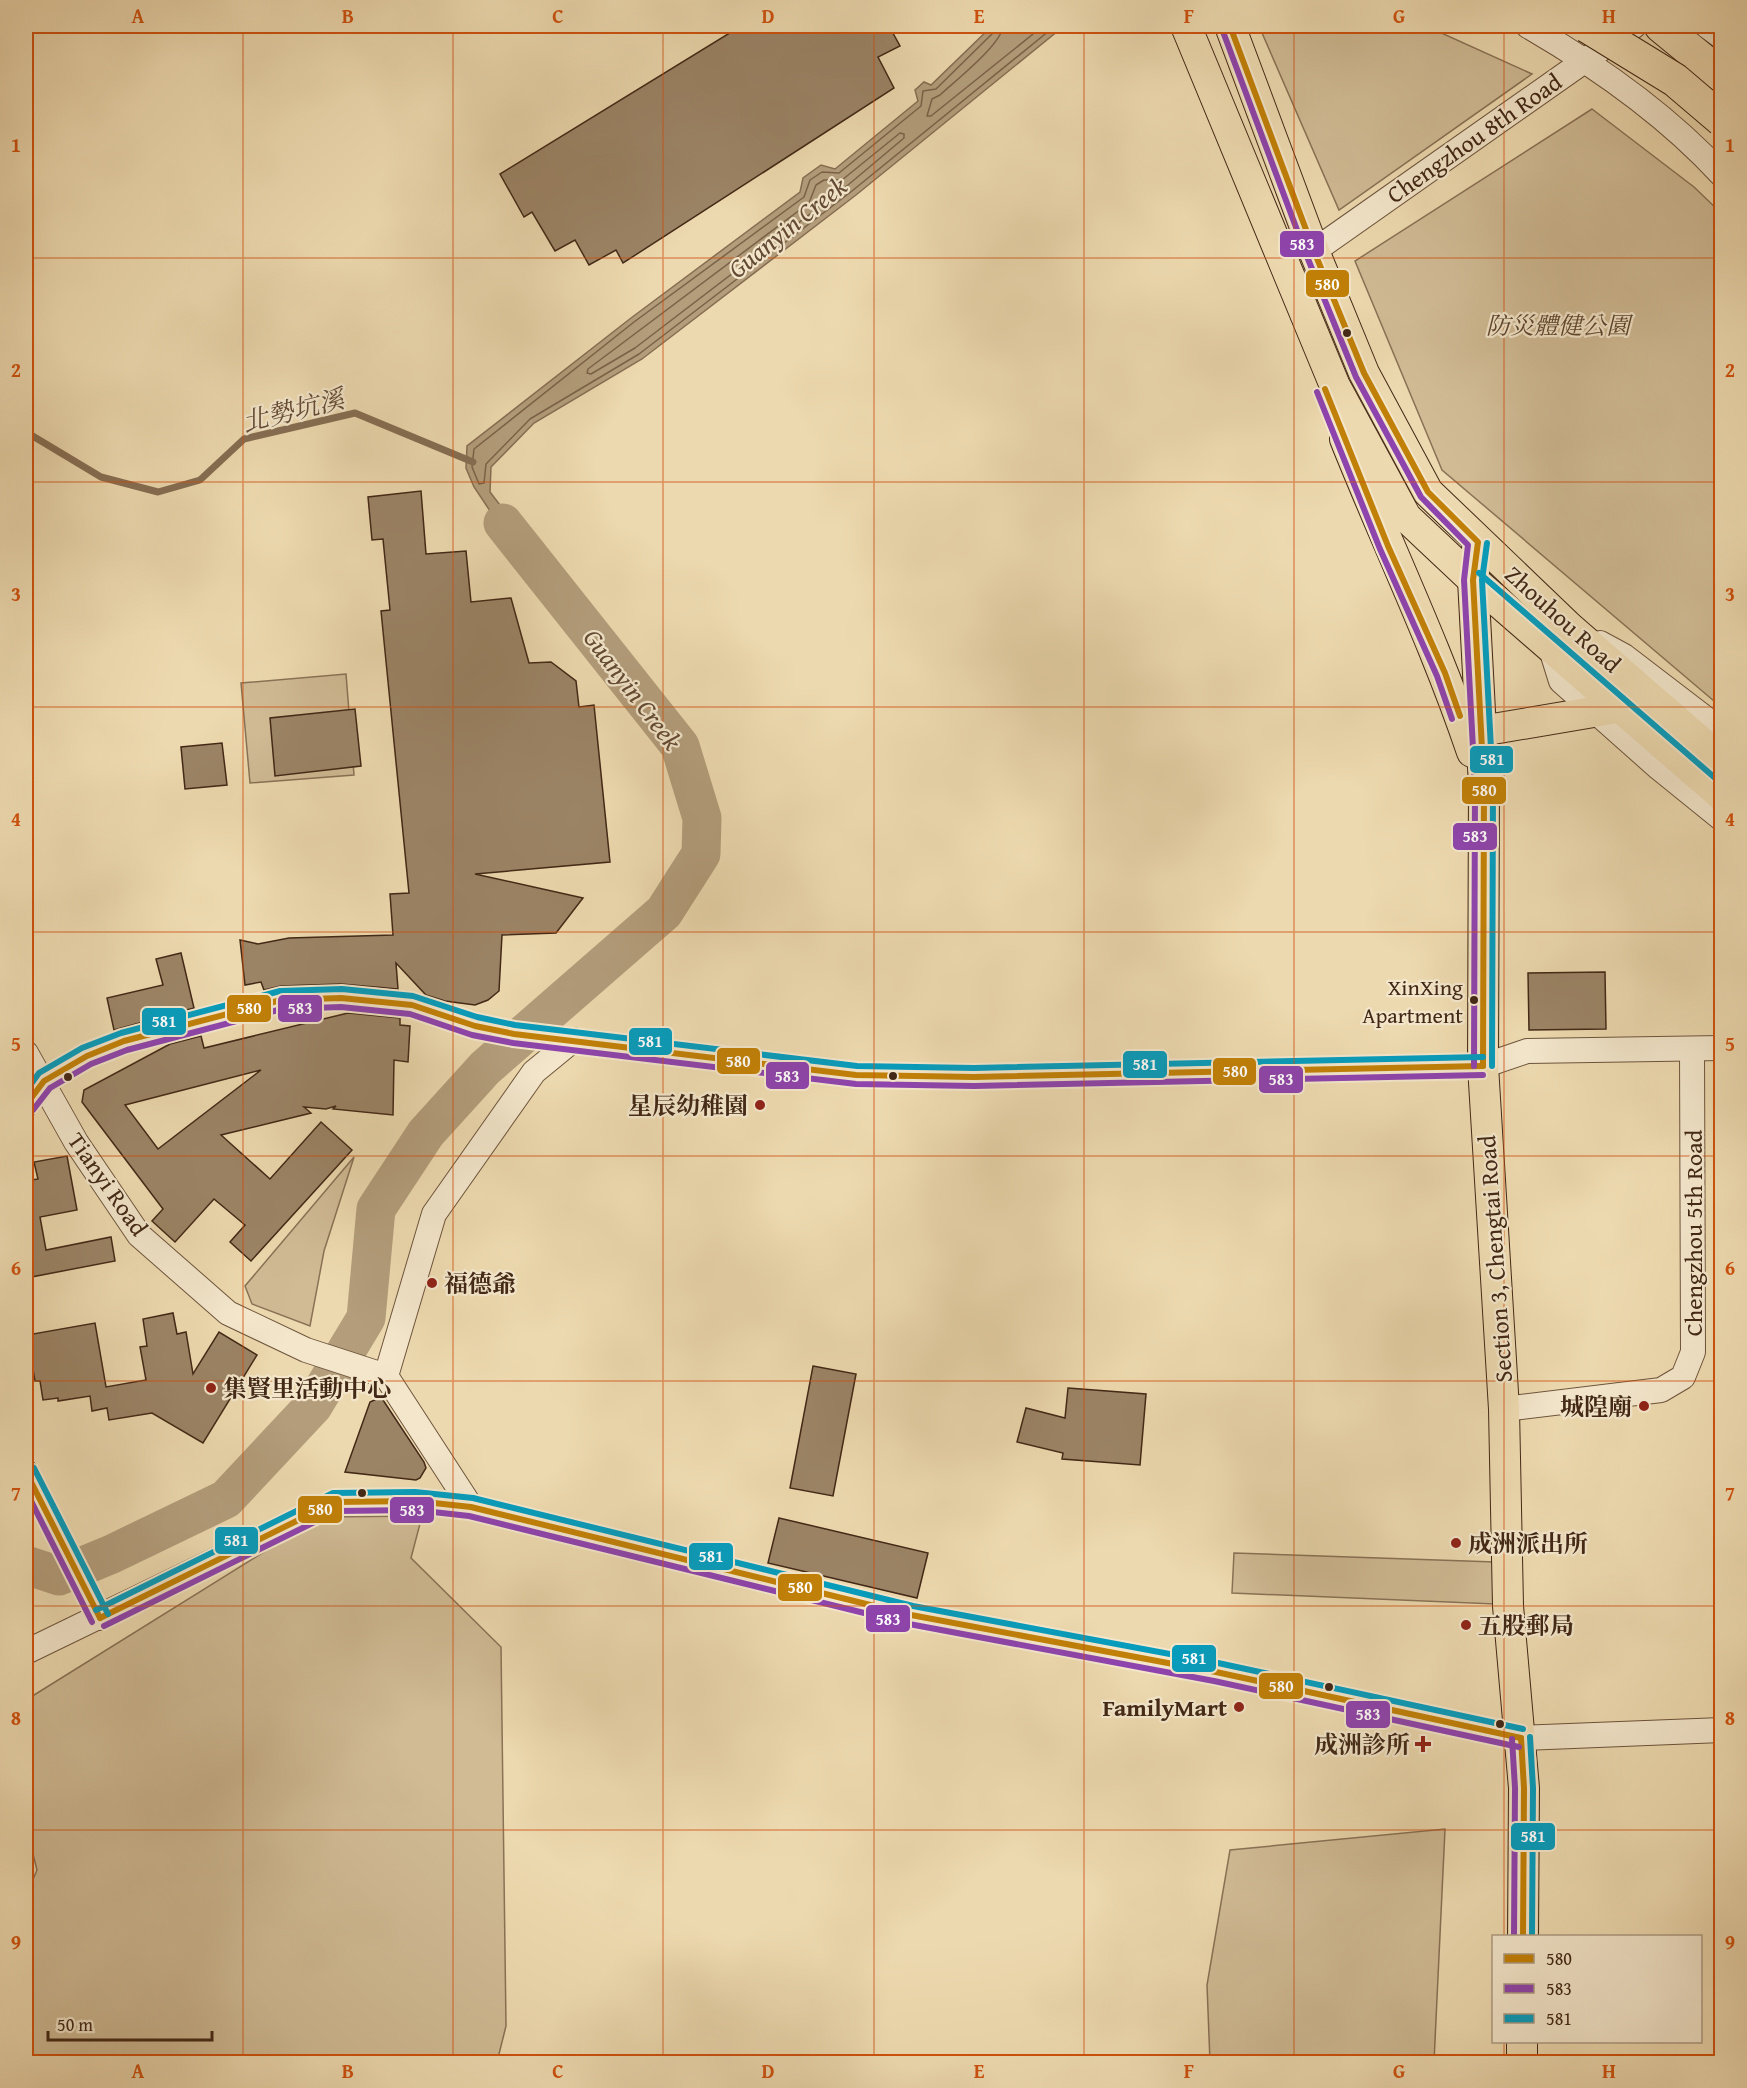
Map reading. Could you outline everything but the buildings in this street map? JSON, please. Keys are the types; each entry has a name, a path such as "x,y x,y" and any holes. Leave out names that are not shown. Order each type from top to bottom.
{"highway":[{"path":"1587,26 1675,80 1722,120"},
{"path":"1661,26 1722,76"}],"main road":[{"path":"1186,26 1335,386 1406,517 1473,580"},
{"path":"1230,26 1314,251 1364,373 1428,492 1478,542"},
{"path":"1298,299 1326,391 1388,546 1445,673 1484,786"},
{"name":"Section 3, Chengtai Road","path":"1478,542 1473,580 1484,786 1483,1066 1504,1409 1508,1606 1514,1702 1521,1738 1524,1788 1523,1935"},
{"name":"Zhouhou Road","path":"1478,542 1560,638 1613,712 1722,796"},
{"name":"Zhouhou Road","path":"1473,580 1648,695 1722,760"},
{"path":"1481,731 1613,712"},
{"path":"1522,2043 1522,2062"}],"street":[{"path":"1528,26 1586,60 1696,147 1722,175"},
{"name":"Chengzhou 8th Road","path":"1314,251 1634,26"},
{"path":"1707,26 1722,37"},
{"path":"1560,638 1624,656 1722,731"},
{"path":"1613,712 1722,819"},
{"path":"26,1105 44,1081 87,1056 124,1041 280,1000 341,998 412,1005 475,1026 514,1034 856,1075 974,1077 1483,1066 1527,1051 1722,1048"},
{"path":"471,1508 386,1376 434,1214 534,1072 573,1040"},
{"name":"Chengzhou 5th Road","path":"1504,1409 1661,1390 1683,1377 1694,1352 1692,1048"},
{"name":"Tianyi Road","path":"26,1053 44,1081 76,1142 139,1235 228,1313 306,1350 386,1376"},
{"path":"26,1472 100,1618"},
{"path":"26,1652 335,1502 415,1501 471,1508 911,1615 1216,1672 1521,1738 1722,1730"}],"green space":[{"path":"1259,26 1426,26 1532,74 1339,210"},
{"name":"防災體健公園","path":"1592,109 1694,187 1721,213 1721,707 1442,470 1355,261"},
{"path":"346,674 354,775 250,783 241,683"},
{"path":"354,1157 324,1251 310,1326 252,1304 245,1286"},
{"path":"422,1516 411,1558 501,1647 506,2026 497,2062 26,2062 26,1896 37,1870 26,1826 26,1700 320,1517"},
{"path":"1234,1553 1495,1562 1495,1604 1232,1593"},
{"path":"1445,1829 1434,2062 1210,2062 1207,1985 1230,1850"}],"water":[{"path":"992,26 1064,26 856,195 642,359 534,423 491,467 490,492 539,556 531,572 474,487 466,468 467,446 631,318 800,192 803,178 821,165 835,169 918,101 915,90 924,82 931,85"}],"waterway":[{"name":"北勢坑溪","path":"26,432 101,477 158,492 200,480 244,439 355,413 473,462"},
{"name":"Guanyin Creek","path":"26,1565 59,1576 112,1554 226,1499 313,1406 366,1318 376,1209 426,1133 485,1068 664,912 701,854 702,818 680,746 503,523"}],"transit line":[{"name":"580","path":"1230,26 1314,251 1364,373 1428,492 1478,542 1473,580 1484,786 1483,1066"},
{"name":"583","path":"1222,29 1306,254 1356,377 1421,497 1468,545 1464,580 1475,786 1474,1066"},
{"name":"580","path":"1325,389 1388,546 1445,673 1460,716"},
{"name":"583","path":"1317,392 1380,549 1437,676 1452,719"},
{"name":"581","path":"1487,543 1482,580 1493,786 1492,1066"},
{"name":"581","path":"1479,573 1722,784"},
{"name":"581","path":"26,1091 39,1073 82,1048 121,1033 280,991 342,989 413,996 477,1017 515,1025 857,1066 974,1068 1483,1057"},
{"name":"580","path":"26,1105 44,1081 87,1056 124,1041 281,1000 341,998 412,1005 475,1026 514,1034 856,1075 974,1077 1483,1066"},
{"name":"583","path":"33,1110 50,1088 91,1064 127,1050 282,1009 341,1007 410,1014 472,1035 513,1043 856,1084 974,1086 1483,1075"},
{"name":"581","path":"34,1468 108,1614"},
{"name":"580","path":"26,1472 100,1618"},
{"name":"583","path":"26,1491 92,1622"},
{"name":"581","path":"96,1610 333,1493 415,1492 473,1498 913,1606 1218,1663 1523,1729"},
{"name":"580","path":"100,1618 335,1502 415,1501 471,1507 911,1615 1216,1672 1521,1738"},
{"name":"583","path":"104,1626 337,1511 415,1510 469,1516 909,1624 1214,1681 1519,1747"},
{"name":"581","path":"1530,1737 1533,1788 1532,1935"},
{"name":"580","path":"1521,1738 1524,1788 1523,1935"},
{"name":"583","path":"1512,1739 1515,1788 1514,1935"}],"place":[{"name":"XinXing Apartment","path":"1474,1000"},
{"name":"星辰幼稚園","path":"760,1105"},
{"name":"福德爺","path":"432,1283"},
{"name":"集賢里活動中心","path":"211,1388"},
{"name":"城隍廟","path":"1644,1406"},
{"name":"成洲派出所","path":"1456,1543"},
{"name":"五股郵局","path":"1466,1625"},
{"name":"FamilyMart","path":"1239,1707"},
{"name":"成洲診所","path":"1423,1744"}]}
